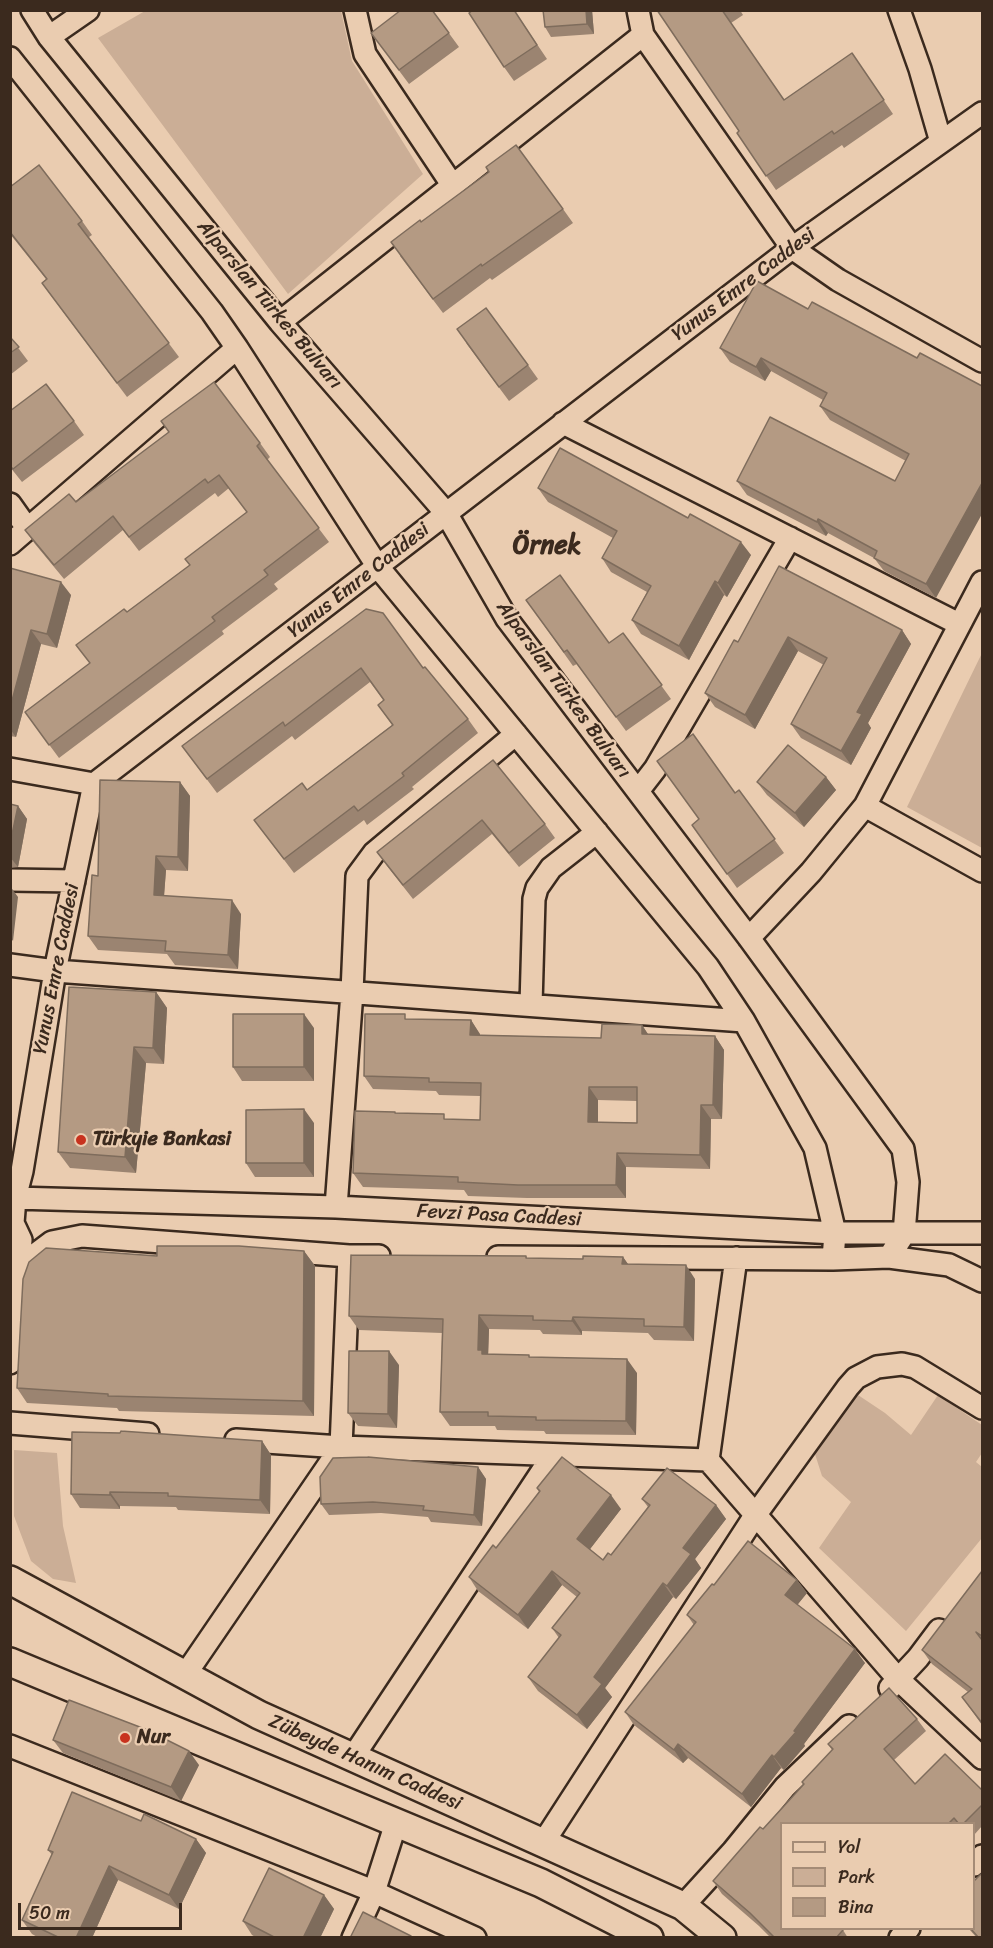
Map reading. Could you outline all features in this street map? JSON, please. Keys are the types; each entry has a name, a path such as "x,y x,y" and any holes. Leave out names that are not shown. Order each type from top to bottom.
{"main road":[{"name":"Zübeyde Hanım Caddesi","path":"10,1580 259,1715 683,1906 722,1938"},
{"name":"Zübeyde Hanım Caddesi","path":"10,1662 541,1883 649,1938"}],"street":[{"name":"Alparslan Türkes Bulvarı","path":"32,10 48,38 280,322 446,513 507,619 749,938 903,1149 908,1182 904,1234 889,1257"},
{"path":"48,38 88,10"},
{"path":"355,10 365,54 453,186"},
{"path":"638,10 643,35 792,248 838,280 982,361"},
{"path":"899,10 941,142"},
{"path":"280,322 643,35"},
{"path":"12,62 205,303 237,348 378,567 708,967 744,1021 815,1148 835,1233 833,1259"},
{"name":"Yunus Emre Caddesi","path":"10,1363 21,1240 12,1225 15,1198 22,1171 55,971 94,784 792,248 982,113"},
{"path":"10,543 237,348"},
{"path":"563,423 959,624"},
{"path":"10,504 27,528"},
{"path":"638,791 655,769 790,538"},
{"path":"749,938 811,872 865,806 982,582"},
{"path":"336,1208 352,992 357,876 374,853 516,734"},
{"path":"10,769 94,784"},
{"path":"865,806 982,871"},
{"path":"531,1005 534,899 537,888 551,868 597,832"},
{"path":"10,880 74,881"},
{"path":"10,965 55,971 744,1021"},
{"name":"Fevzi Pasa Caddesi","path":"15,1198 336,1208 835,1233 982,1233"},
{"path":"20,1266 52,1242 82,1236 349,1256 396,1256"},
{"path":"185,1675 341,1447 349,1256"},
{"name":"Fevzi Pasa Caddesi","path":"478,1256 833,1259 889,1257 949,1265 982,1281"},
{"path":"708,1460 736,1258"},
{"path":"543,1843 756,1514 848,1387 866,1371 889,1364 902,1364 915,1367 982,1408"},
{"path":"10,1424 167,1435"},
{"path":"213,1438 341,1447 708,1460 898,1680 982,1758"},
{"path":"353,1757 552,1455"},
{"path":"683,1906 733,1851 785,1787 898,1680 954,1610"},
{"path":"10,1746 374,1892 475,1938"},
{"path":"353,1938 374,1892 396,1823"}],"green space":[{"path":"145,11 341,11 352,61 423,174 288,294 98,38"},
{"path":"982,653 982,848 907,807"},
{"path":"858,1395 885,1413 911,1435 938,1395 982,1425 982,1453 976,1462 982,1467 982,1538 906,1631 819,1548 851,1502 822,1476 814,1451 835,1426 844,1409"},
{"path":"14,1450 57,1453 63,1526 76,1583 53,1579 31,1561 14,1516"}],"building":[{"path":"401,10 432,10 449,33 399,70 371,33"},
{"path":"473,10 514,10 537,45 504,67 469,13"},
{"path":"543,10 586,10 587,24 545,27"},
{"path":"657,10 722,10 784,100 852,53 884,100 834,134 832,131 766,176 737,133 739,131"},
{"path":"516,145 563,209 433,299 391,242 489,172 486,167"},
{"path":"39,165 82,221 78,224 169,343 117,383 42,283 47,279 10,232 10,187"},
{"path":"757,281 808,309 812,302 917,358 920,353 982,386 982,483 926,584 874,558 877,551 818,519 817,522 737,481 770,417 895,481 909,454 820,406 827,393 761,358 756,367 720,348"},
{"path":"486,308 528,365 499,387 457,329"},
{"path":"10,337 19,347 10,353"},
{"path":"214,382 260,443 257,446 319,528 264,570 268,575 212,617 215,621 49,745 25,712 90,663 76,645 124,609 127,612 190,565 185,559 247,512 219,475 208,483 205,479 129,537 113,516 54,565 25,530 69,494 76,502 169,432 161,421"},
{"path":"46,384 74,421 13,469 10,466 10,411"},
{"path":"560,448 688,518 690,514 741,542 718,583 715,581 679,646 632,620 651,586 602,558 617,531 538,488"},
{"path":"779,566 902,630 857,712 862,714 841,751 791,724 827,658 788,637 745,715 705,693 734,640 738,642"},
{"path":"10,568 61,582 47,634 31,630 10,708"},
{"path":"560,575 609,643 623,633 662,685 616,717 567,650 564,652 526,600"},
{"path":"366,609 383,613 423,668 425,667 468,719 402,773 404,776 358,811 354,806 284,859 254,820 302,783 307,790 393,725 378,705 384,700 361,668 285,726 283,722 207,779 182,746"},
{"path":"693,734 735,793 739,790 775,839 727,874 692,825 699,819 657,761"},
{"path":"788,745 826,777 795,813 757,782"},
{"path":"493,760 545,824 509,853 482,820 403,885 377,852"},
{"path":"100,780 180,782 178,857 156,856 154,895 232,900 228,955 165,951 166,941 88,936 92,875 98,876"},
{"path":"10,804 18,806 10,844"},
{"path":"69,987 156,992 153,1048 134,1047 125,1157 58,1152"},
{"path":"233,1014 304,1014 304,1067 233,1067"},
{"path":"365,1014 405,1014 405,1019 471,1020 470,1035 601,1038 602,1024 642,1025 642,1034 715,1036 713,1105 701,1105 700,1155 617,1153 616,1185 518,1185 458,1182 458,1177 353,1173 355,1111 444,1114 444,1119 480,1120 481,1083 429,1082 429,1078 364,1076","holes":["589,1087 637,1087 637,1123 588,1122"]},
{"path":"304,1109 304,1163 246,1163 246,1110"},
{"path":"157,1246 239,1246 304,1251 303,1401 108,1396 108,1394 17,1388 23,1279 29,1262 46,1248 157,1256"},
{"path":"351,1255 526,1256 526,1258 583,1259 583,1256 623,1257 622,1264 686,1265 684,1327 644,1326 644,1319 573,1317 572,1321 533,1320 533,1316 479,1315 478,1350 482,1350 482,1354 627,1359 626,1421 536,1420 536,1417 488,1416 488,1412 440,1412 443,1319 349,1316"},
{"path":"349,1351 389,1351 388,1414 348,1413"},
{"path":"121,1431 262,1441 260,1500 168,1496 168,1493 71,1494 72,1432 120,1433"},
{"path":"368,1457 478,1467 474,1515 423,1510 424,1506 373,1502 321,1504 320,1477 333,1458"},
{"path":"562,1457 611,1495 577,1539 603,1560 608,1553 611,1555 650,1505 642,1499 667,1468 716,1505 683,1548 691,1554 667,1586 663,1583 594,1677 602,1684 577,1715 528,1677 561,1635 552,1628 580,1593 552,1571 518,1615 469,1577 493,1545 496,1548 540,1491 537,1488"},
{"path":"748,1541 797,1580 785,1595 855,1649 794,1731 796,1732 774,1757 772,1755 742,1794 678,1744 674,1750 625,1712 696,1622 687,1615 689,1612 712,1584 714,1585"},
{"path":"982,1571 982,1636 976,1632 982,1640 982,1723 962,1697 972,1689 922,1650"},
{"path":"889,1688 917,1719 884,1749 915,1784 945,1754 982,1790 982,1805 965,1822 957,1822 954,1818 950,1822 780,1822 780,1930 843,1930 836,1938 775,1938 713,1881 760,1827 763,1829 804,1784 802,1782 833,1749 828,1744"},
{"path":"69,1700 145,1729 189,1751 171,1787 53,1740"},
{"path":"72,1792 141,1821 144,1814 196,1839 169,1895 109,1866 76,1938 60,1938 22,1920 53,1852 48,1850"},
{"path":"269,1868 324,1895 303,1938 276,1938 243,1921"},
{"path":"982,1873 982,1938 979,1938 972,1930 975,1930 975,1880"},
{"path":"363,1912 411,1936 410,1938 350,1938"}],"place":[{"name":"Türkyie Bankasi","path":"81,1140"},
{"name":"Nur","path":"125,1738"}],"district":[{"name":"Örnek","path":"547,546"}]}
